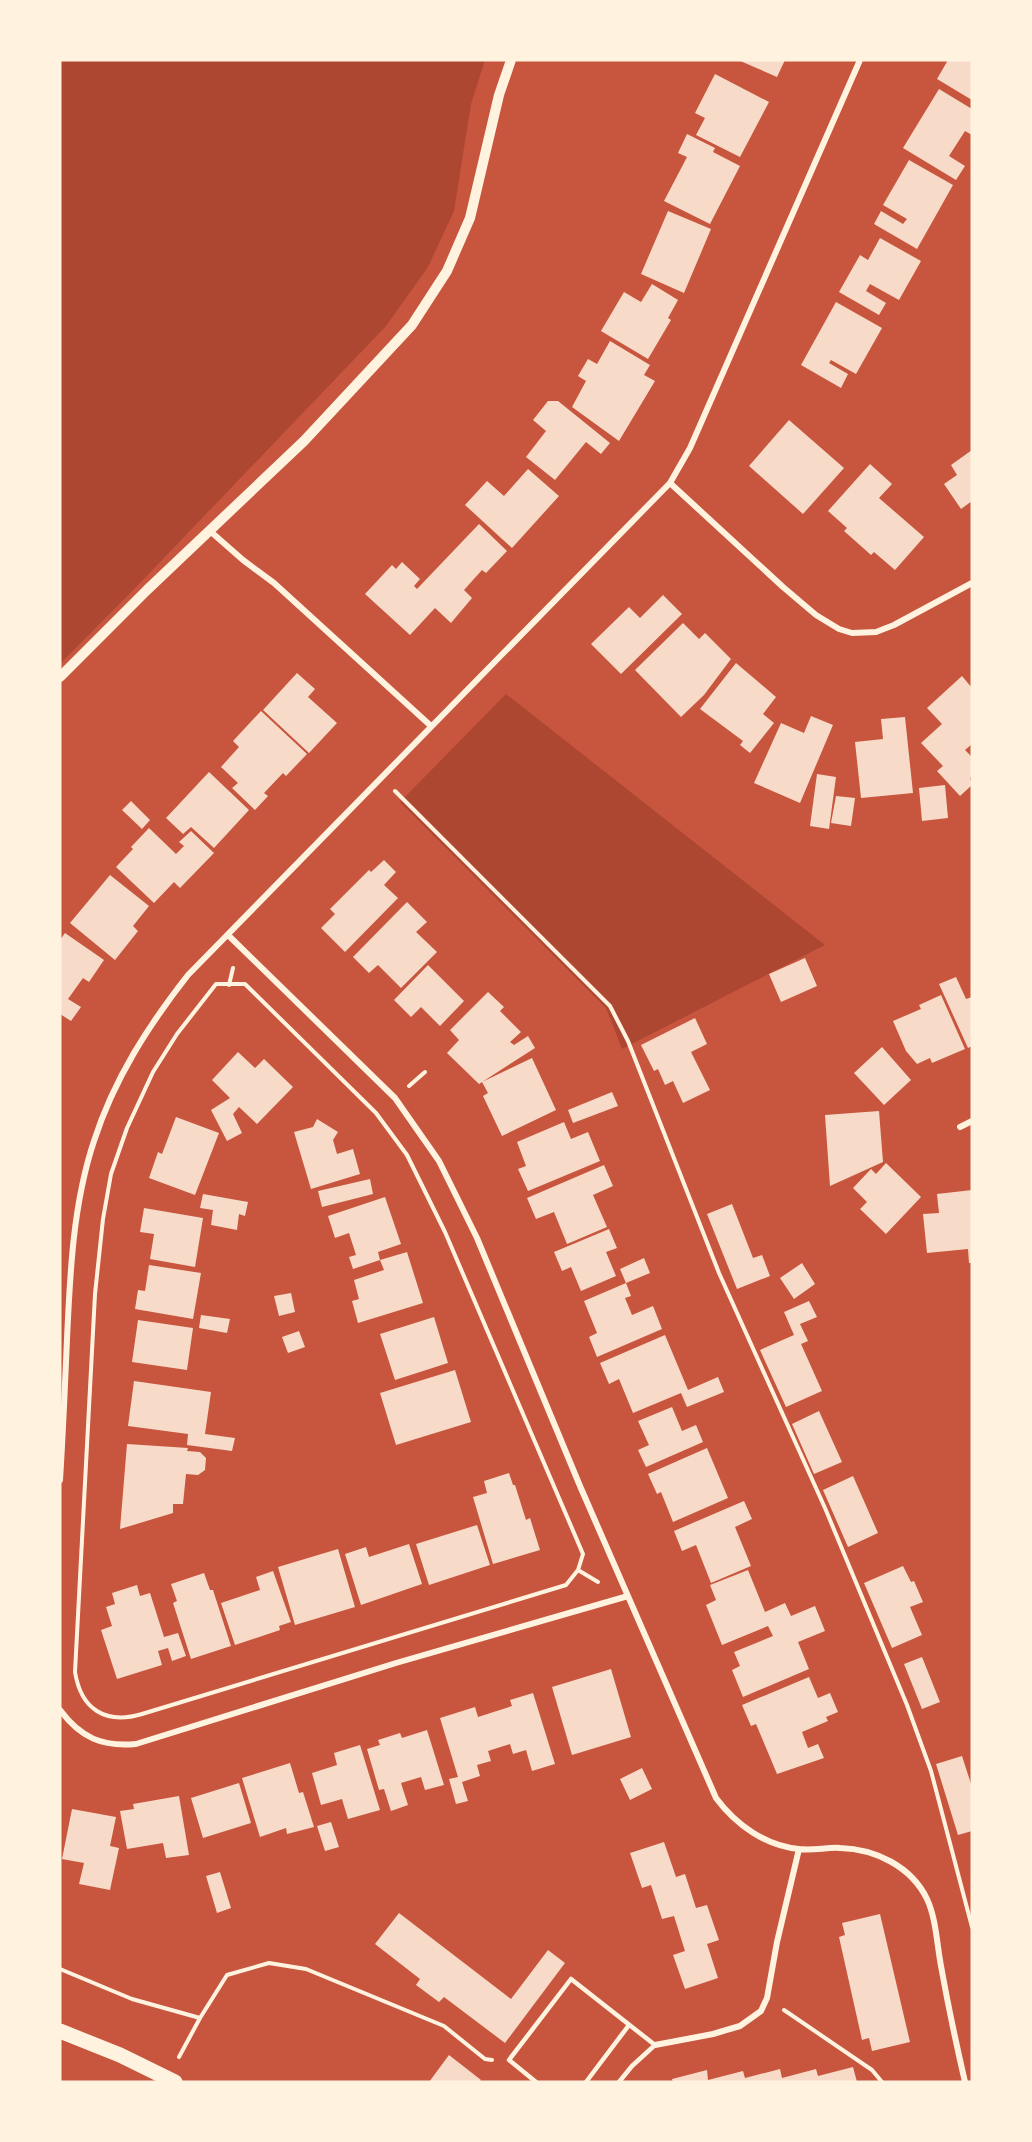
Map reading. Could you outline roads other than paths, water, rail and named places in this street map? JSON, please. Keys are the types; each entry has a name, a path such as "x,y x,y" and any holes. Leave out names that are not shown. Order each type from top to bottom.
{"main road":[{"path":"60,2031 120,2055 175,2082"}],"street":[{"path":"60,677 147,590 304,441 412,325 447,272 470,218 499,95 511,60"},
{"path":"60,1480 70,1276 81,1188 93,1141 113,1091 133,1054 160,1010 188,975 670,483 690,448 860,60"},
{"path":"670,483 783,587 816,615 839,629 852,633 876,632 894,625 972,583"},
{"path":"210,531 274,583 430,726"},
{"path":"228,935 395,1098 439,1161 477,1238 575,1476 716,1798 726,1811 751,1831 769,1841 799,1849 841,1848 867,1851 894,1863 918,1886 927,1899 965,2082"},
{"path":"960,1127 972,1121"},
{"path":"60,1710 84,1734 100,1742 120,1745 136,1744 396,1663 628,1596"},
{"path":"655,2045 713,2034 740,2026 761,2011 767,1998 777,1942 799,1849"}],"lane":[{"path":"536,2082 509,2060 571,1979 655,2045 632,2066 619,2082"},
{"path":"586,2082 629,2025"}]}
